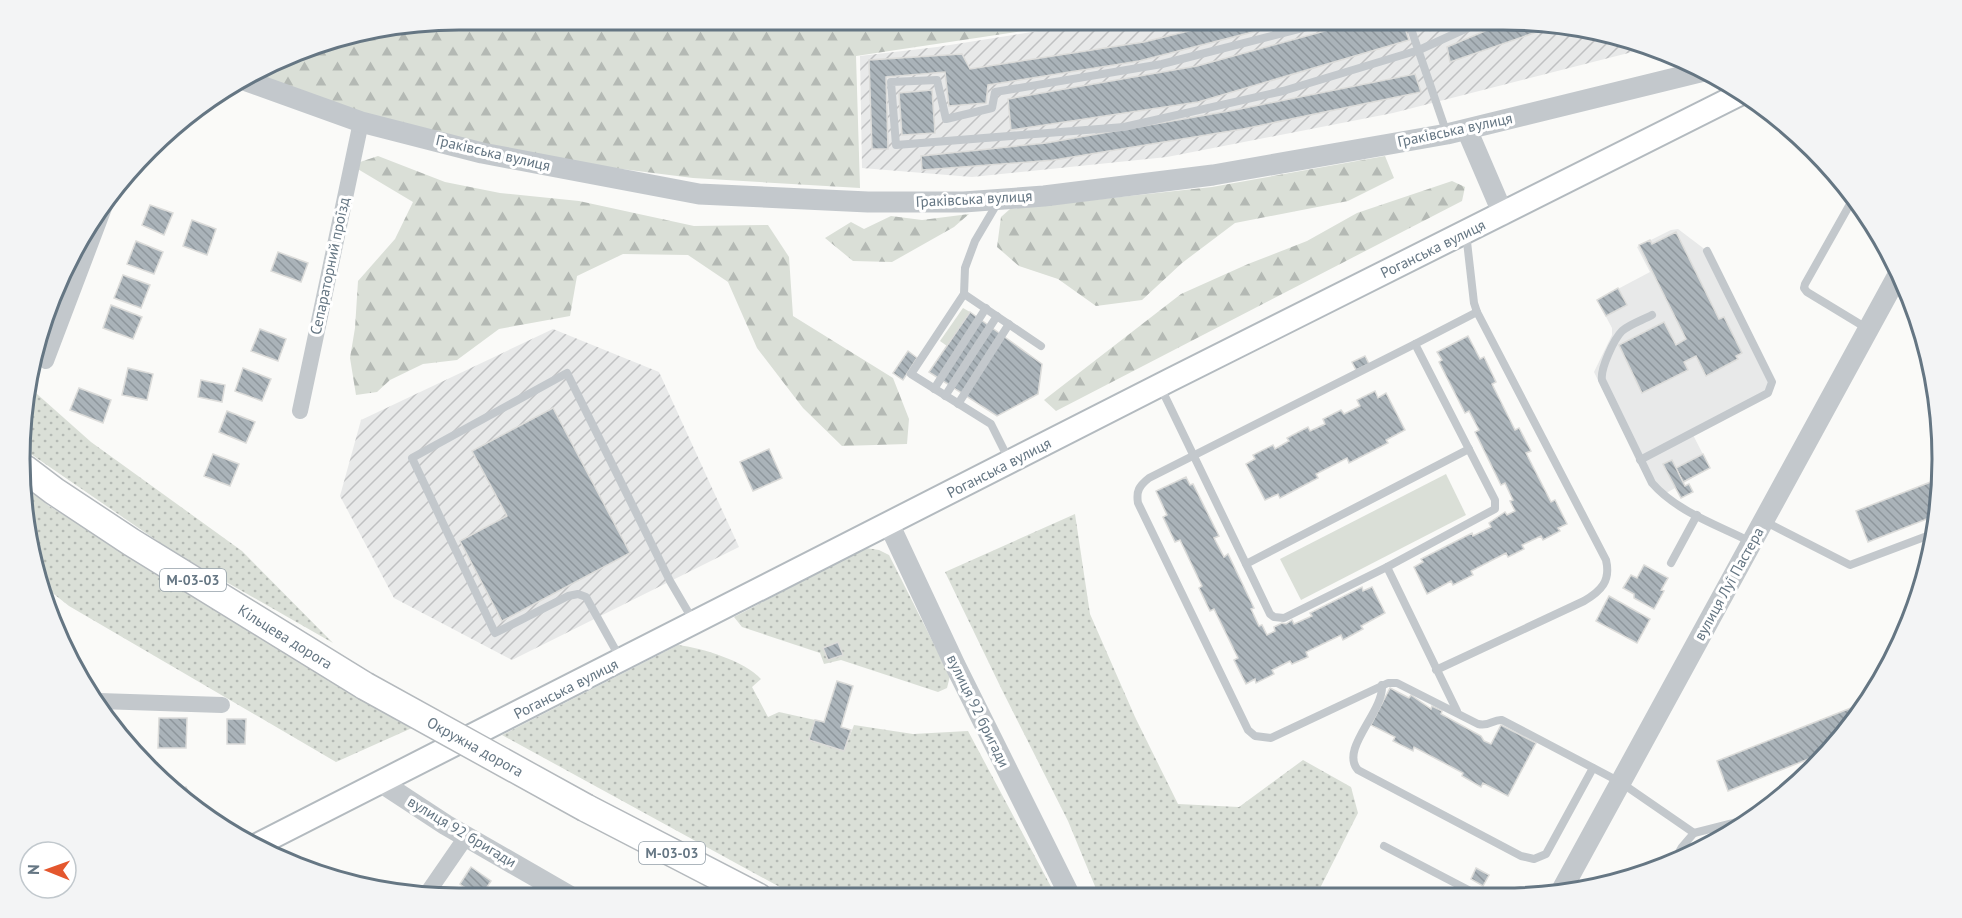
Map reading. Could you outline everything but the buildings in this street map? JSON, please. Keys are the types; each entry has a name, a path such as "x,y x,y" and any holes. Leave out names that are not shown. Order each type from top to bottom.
{"highway":[{"name":"Кільцева дорога","path":"31,473 54,492 131,542 364,686"},
{"name":"Окружна дорога","path":"364,686 586,808 741,888"}],"main road":[{"name":"Роганська вулиця","path":"264,841 1734,97"}],"street":[{"name":"Граківська вулиця","path":"252,83 361,122 482,153 699,194 868,202 1000,200 1213,175 1457,132 1691,73"},
{"name":"Сепараторний проїзд","path":"300,411 361,122"},
{"path":"1457,132 1503,214"},
{"path":"46,361 95,232"},
{"name":"вулиця Луї Пастера","path":"1565,883 1868,329 1897,290"},
{"name":"вулиця 92 бригади","path":"889,524 974,705 1066,888"},
{"path":"105,701 222,705"},
{"name":"вулиця 92 бригади","path":"382,783 466,837 555,888"},
{"path":"432,887 466,837"}],"lane":[{"path":"1295,30 1162,64 995,92 992,108 946,119 937,80 891,82 896,145 1124,127 1283,91 1419,50 1463,30"},
{"path":"1412,30 1457,132"},
{"path":"1000,200 975,241 965,268 964,294 911,374 991,424 1010,462"},
{"path":"1849,206 1804,288 1868,329"},
{"path":"1436,670 1584,601 1602,588 1607,578 1606,560 1477,312 1466,233"},
{"path":"1640,460 1768,393 1771,388 1772,382 1707,251"},
{"path":"964,294 1041,345"},
{"path":"934,389 986,308"},
{"path":"1477,312 1149,478 1140,485 1137,503 1248,730 1255,736 1271,738 1393,682 1483,725 1502,720 1620,782 1694,833"},
{"path":"1652,315 1622,332 1601,375 1602,380 1640,460 1658,490 1677,506 1752,542"},
{"path":"945,396 997,316"},
{"path":"958,404 1009,324"},
{"path":"1160,386 1270,614 1284,618 1388,567 1495,509 1495,500 1415,344"},
{"path":"621,660 586,597 578,594 568,596 495,633 412,458 567,373 670,581 694,623"},
{"path":"1246,564 1469,449"},
{"path":"1671,562 1697,515"},
{"path":"1763,521 1850,565 1925,537"},
{"path":"1388,567 1453,706 1459,714"},
{"path":"1382,686 1381,698 1352,754 1354,766 1521,855 1534,859 1546,854 1593,768"},
{"path":"1681,849 1694,833 1727,825"},
{"path":"1384,846 1465,888"}],"shaded area":[{"path":"1045,30 1503,30 1587,38 1635,51 1393,113 1167,157 972,177 862,168 860,56 937,47"},
{"path":"1678,229 1707,251 1771,388 1692,433 1710,468 1661,496 1639,463 1594,372 1612,335 1612,328 1597,300 1650,272 1637,247 1671,230"},
{"path":"553,329 659,372 739,547 512,660 394,598 340,496 361,420"}],"green space":[{"path":"1029,30 856,56 860,188 693,178 582,164 455,139 340,109 259,79 321,53 348,45 375,38 431,31"},
{"path":"378,156 445,182 500,193 579,201 694,226 768,225 789,257 793,316 893,378 909,419 907,444 842,446 803,408 757,348 728,282 688,255 623,254 577,276 570,316 499,329 457,360 423,364 390,380 377,392 356,395 350,358 355,328 358,281 395,239 413,202 351,165"},
{"path":"1385,156 1394,178 1348,201 1235,223 1182,263 1142,300 1096,306 1058,279 1019,266 997,247 1001,217 1010,209 1212,187"},
{"path":"1452,181 1465,187 1462,201 1056,411 1044,400 1181,294 1307,241 1357,213"},
{"path":"969,214 954,227 892,262 853,261 825,238 851,222 864,229 891,216 922,220"},
{"path":"963,308 970,312 947,346 940,341"},
{"path":"35,393 91,442 242,551 333,643 172,551 30,454"},
{"path":"1446,474 1466,515 1301,600 1280,559"},
{"path":"32,492 49,506 412,728 336,762 69,606 52,592 38,543"},
{"path":"1075,514 1090,614 1135,717 1178,804 1239,807 1303,760 1351,787 1358,813 1320,888 1096,888 1068,821 945,572"},
{"path":"866,548 879,550 889,555 950,676 947,688 938,692 841,660 824,664 820,653 742,627 734,617"},
{"path":"678,645 711,652 734,661 754,672 761,679 752,687 768,717 779,712 815,720 809,740 844,751 854,725 913,734 968,731 1052,888 782,888 502,735"}]}
